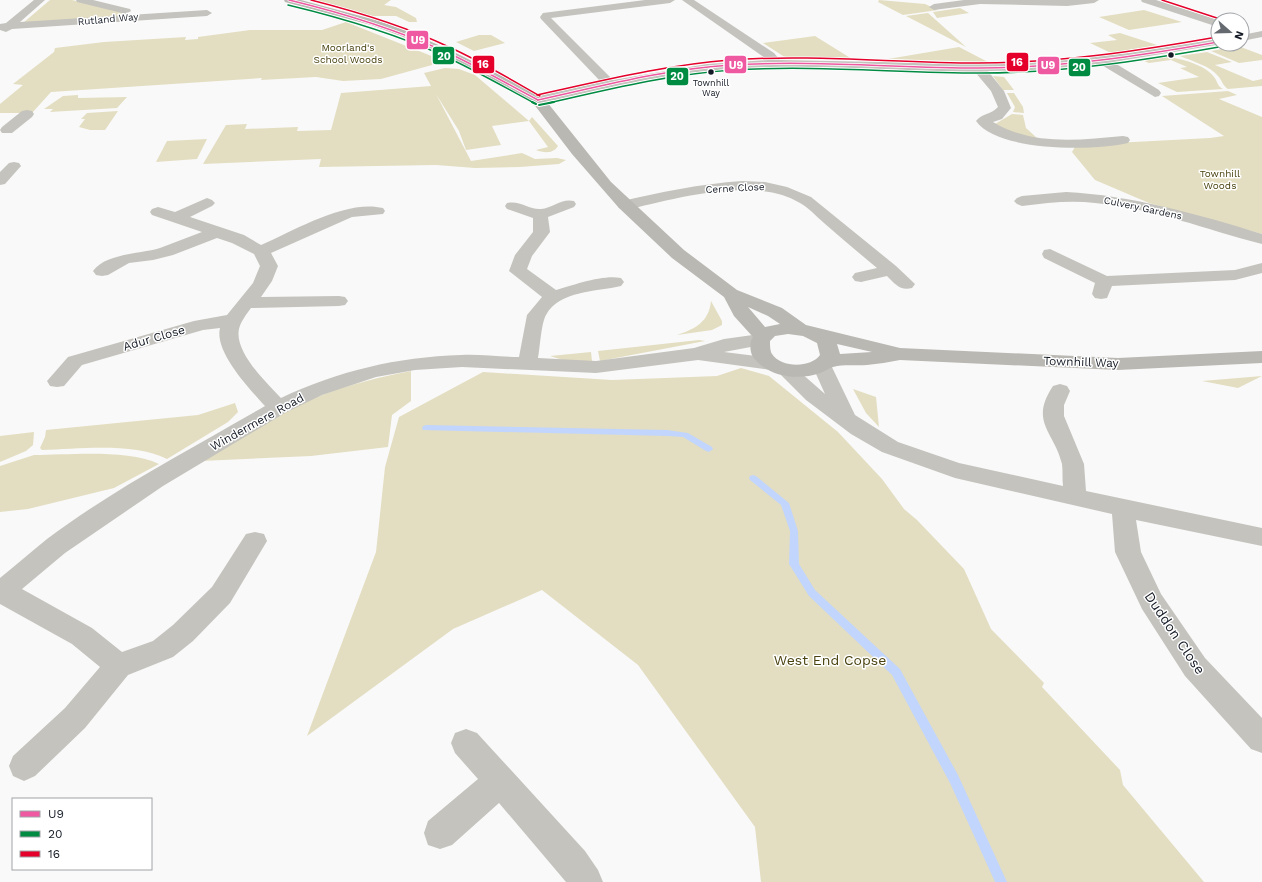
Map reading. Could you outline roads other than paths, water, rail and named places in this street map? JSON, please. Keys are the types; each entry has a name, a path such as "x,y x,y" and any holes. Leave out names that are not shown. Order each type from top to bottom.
{"street":[{"path":"0,35 4,27 40,0"},
{"path":"81,0 147,16"},
{"path":"289,0 369,21 405,34 448,53 538,100 577,151 625,205 678,254 731,294 775,312 799,328 818,335 826,341 830,347 830,354 825,363 805,371 778,366"},
{"path":"611,85 545,17 547,15 670,0"},
{"path":"687,0 770,54 776,63"},
{"path":"934,7 980,1 1067,3 1094,0"},
{"path":"1146,0 1210,21"},
{"name":"Rutland Way","path":"4,27 207,13"},
{"path":"1250,35 1262,34"},
{"path":"538,100 695,69 730,65 776,63 978,68 1058,65 1103,61 1210,43"},
{"path":"1103,61 1154,93"},
{"path":"978,68 994,85 1002,98 1005,108 997,116 982,121 995,130 1014,138 1035,143 1061,144 1123,140"},
{"path":"3,125 22,117"},
{"path":"1061,144 1071,156"},
{"path":"0,181 14,166"},
{"name":"Cerne Close","path":"625,205 679,194 714,189 767,186 783,189 806,200 906,284"},
{"name":"Culvery Gardens","path":"1022,201 1066,197 1134,204 1227,228 1262,239"},
{"path":"176,218 207,203"},
{"path":"513,206 534,215 540,215 568,204"},
{"path":"261,251 349,212 377,211"},
{"path":"158,212 238,239 261,251 269,266 267,279 234,320 229,331 230,342 240,362 278,408"},
{"path":"540,215 543,225 541,236 524,254 518,271 553,296"},
{"path":"102,271 125,254 160,253 217,232"},
{"path":"1050,254 1102,288 1235,275 1262,268"},
{"path":"861,277 890,270"},
{"path":"527,364 536,315 553,296 581,288 615,282"},
{"path":"731,294 741,312 761,339 760,352 813,395 845,417 859,430 890,447 954,470 1123,508 1262,537"},
{"path":"247,302 339,301"},
{"name":"Adur Close","path":"57,381 70,354 201,325 234,320"},
{"path":"761,339 778,329 799,328"},
{"name":"Townhill Way","path":"818,335 865,344 900,354"},
{"name":"Windermere Road","path":"1,592 56,546 155,480 278,408 315,390 373,371 415,364 462,361 596,367 697,354 724,345 761,339"},
{"name":"Windermere Road","path":"697,354 778,366"},
{"name":"Townhill Way","path":"825,363 900,354 1118,364 1262,357"},
{"path":"825,363 845,417"},
{"path":"1060,391 1053,405 1053,416 1073,464 1075,497"},
{"name":"Duddon Close","path":"1123,508 1128,552 1151,601 1195,668 1262,739"},
{"path":"24,766 75,718 118,666 163,649 183,633 221,595 255,541"},
{"path":"1,592 82,636 118,666"},
{"path":"466,742 573,863 586,882"},
{"path":"440,832 500,781"}],"waterway":[{"path":"426,428 667,433 685,435 709,449"},
{"path":"753,478 785,503 794,531 794,564 812,593 896,672 954,779 1001,882"}],"place":[{"name":"Townhill Way","path":"711,72"}],"park label":[{"name":"Moorland's School Woods","path":"348,52"},
{"name":"Townhill Woods","path":"1220,178"},
{"name":"West End Copse","path":"830,660"}]}
